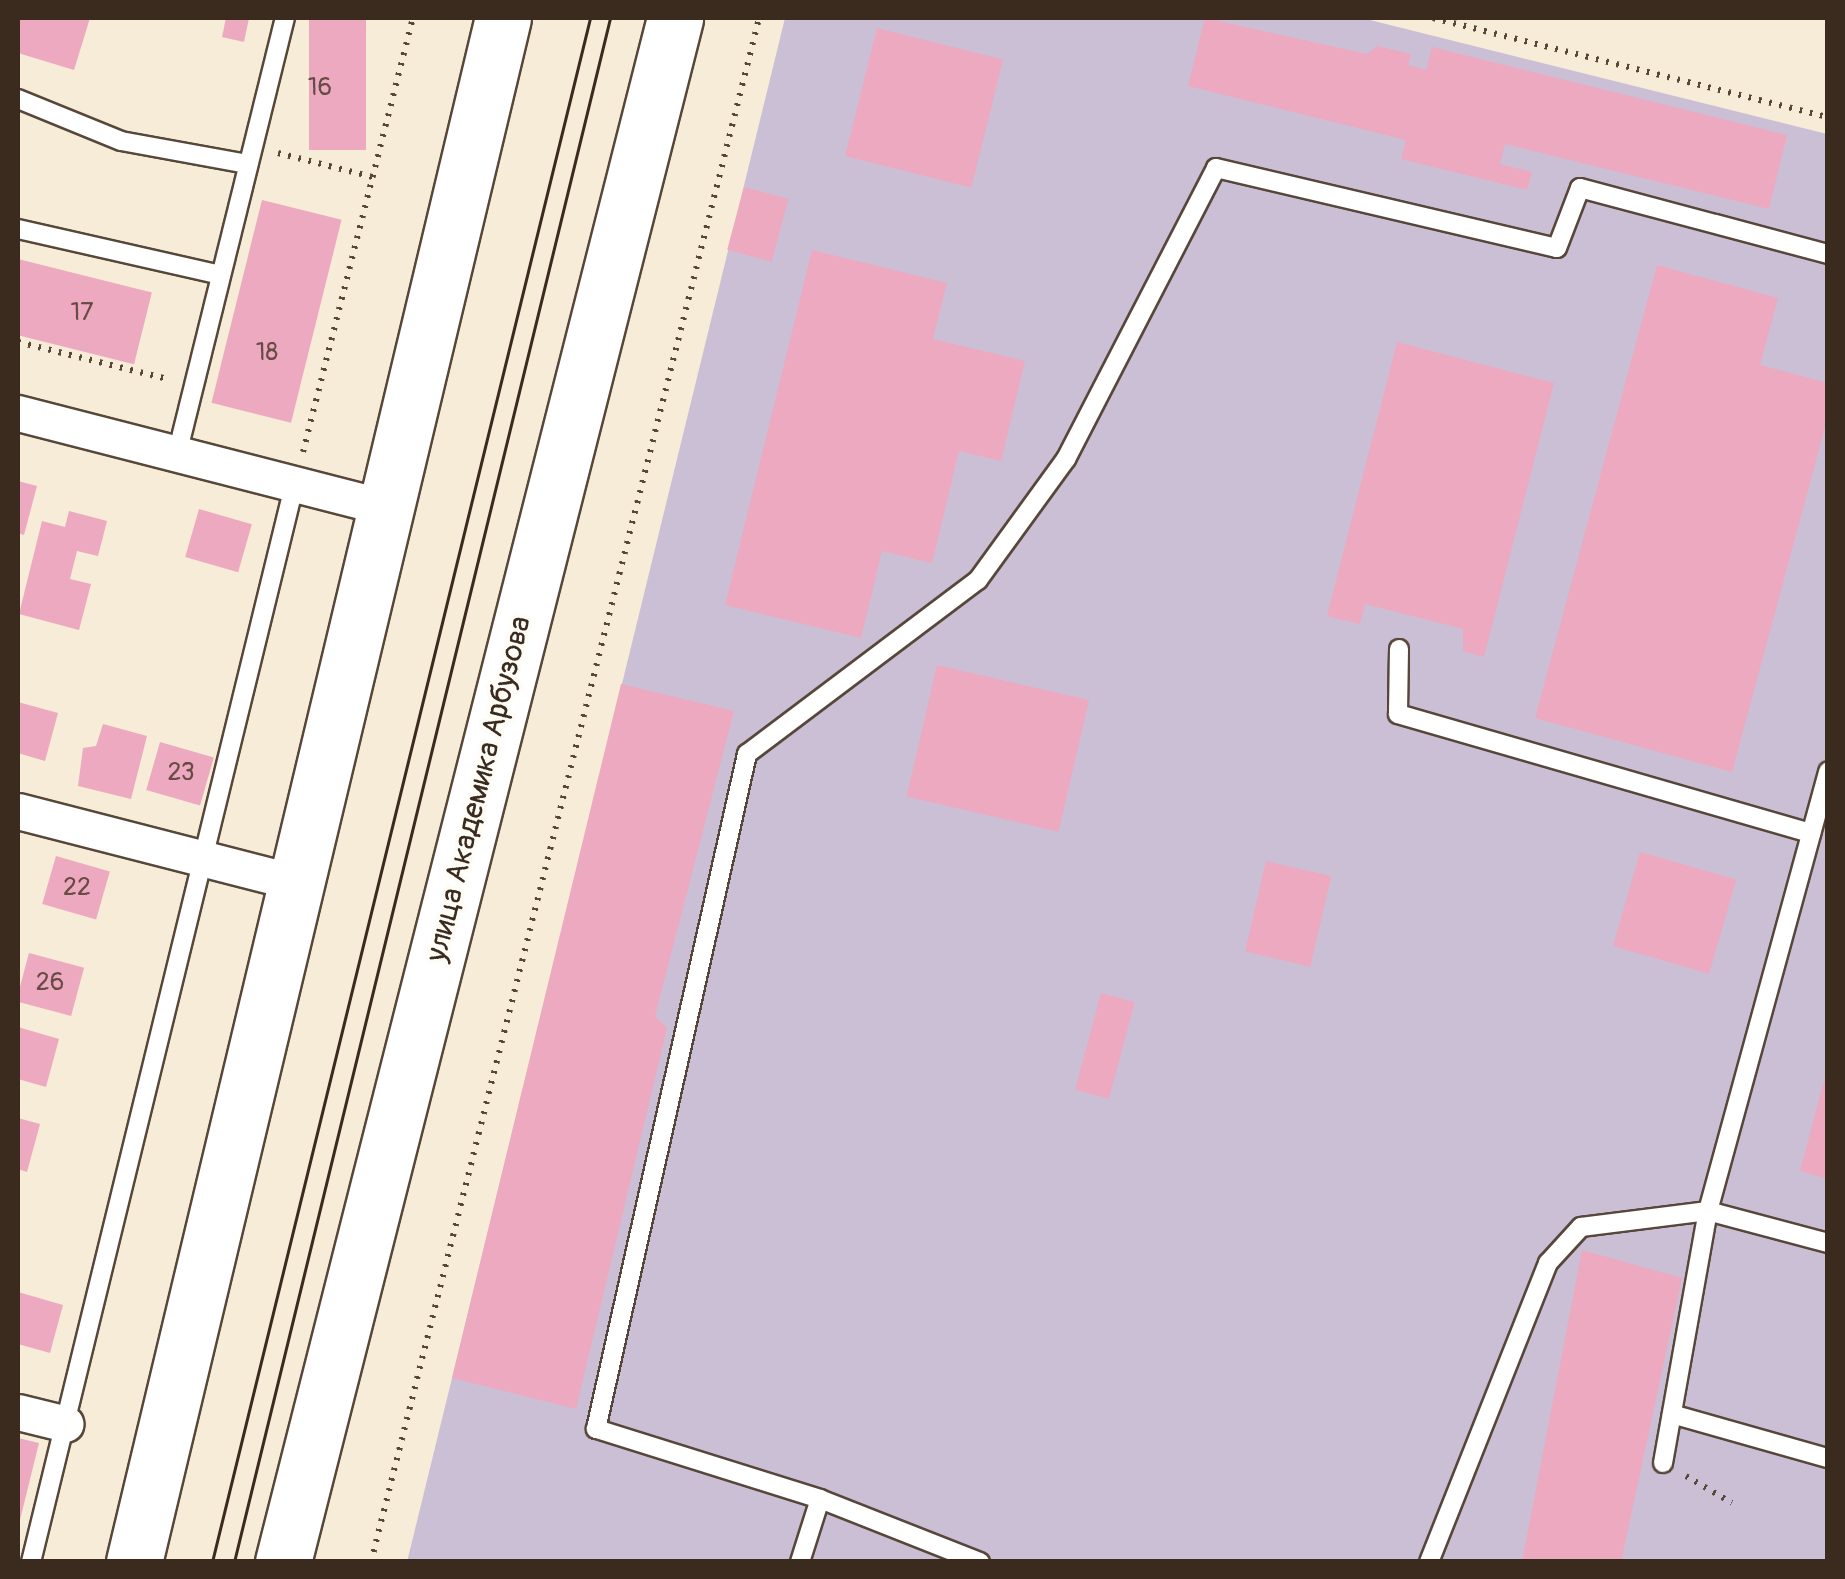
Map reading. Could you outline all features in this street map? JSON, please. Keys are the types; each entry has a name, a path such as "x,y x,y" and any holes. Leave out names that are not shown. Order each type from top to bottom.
{"main road":[{"path":"134,1562 383,507 504,18"},
{"name":"улица Академика Арбузова","path":"284,1562 675,18"}],"street":[{"path":"18,413 383,507"},
{"path":"18,811 294,882"},
{"path":"18,1412 66,1424"}],"lane":[{"path":"177,454 285,18"},
{"path":"18,99 121,140 251,156"},
{"path":"980,1562 820,1499 596,1429 747,754 978,580 1066,459 1216,168 1557,248 1580,188 1828,254"},
{"path":"18,229 221,275"},
{"path":"31,1562 200,858 295,482"},
{"path":"1399,649 1398,714 1811,832"},
{"path":"1663,1463 1708,1211 1828,772"},
{"path":"1429,1562 1548,1263 1581,1226 1708,1211 1828,1243"},
{"path":"1672,1414 1828,1458"},
{"path":"800,1562 820,1499"}],"path":[{"path":"295,482 413,18"},
{"path":"371,1562 759,18"},
{"path":"1433,18 1828,117"},
{"path":"251,156 373,177"},
{"path":"18,342 194,385"},
{"path":"1663,1463 1732,1503"}],"shaded area":[{"path":"785,18 1362,18 1827,134 1827,1561 407,1562"}],"building":[{"path":"18,18 90,18 74,70 18,53"},
{"path":"226,18 249,18 244,42 222,37"},
{"path":"309,18 366,18 366,150 309,150"},
{"path":"1205,18 1367,54 1377,46 1411,54 1408,65 1426,70 1432,47 1787,135 1769,209 1505,144 1500,164 1532,172 1527,190 1401,159 1406,140 1188,86"},
{"path":"877,28 1003,59 971,188 845,156"},
{"path":"744,187 788,199 772,262 727,250"},
{"path":"262,200 342,220 291,423 211,403"},
{"path":"812,250 947,283 933,339 1025,361 1001,461 959,451 932,563 882,551 861,638 725,605"},
{"path":"18,259 152,292 134,364 18,335"},
{"path":"1657,265 1778,298 1760,365 1828,383 1828,416 1732,772 1535,718"},
{"path":"1397,342 1554,383 1484,657 1463,651 1463,629 1365,604 1360,624 1327,616"},
{"path":"18,481 37,486 24,535 18,533"},
{"path":"199,509 252,524 238,572 185,557"},
{"path":"69,511 107,521 98,556 77,551 70,579 91,584 79,630 19,614 42,521 65,527"},
{"path":"937,665 1089,700 1059,832 907,797"},
{"path":"621,684 734,711 655,1016 667,1028 576,1409 452,1378"},
{"path":"18,702 58,713 45,761 18,753"},
{"path":"103,724 147,736 131,799 78,786 83,748 96,746"},
{"path":"160,742 214,757 200,805 146,790"},
{"path":"1640,852 1736,880 1709,974 1613,946"},
{"path":"56,856 110,871 96,919 42,904"},
{"path":"1266,861 1331,876 1310,967 1245,952"},
{"path":"29,953 84,968 71,1016 18,1002"},
{"path":"1101,993 1135,1002 1109,1099 1075,1090"},
{"path":"18,1027 59,1039 46,1087 18,1079"},
{"path":"1828,1073 1828,1179 1800,1171"},
{"path":"18,1118 40,1124 27,1172 18,1169"},
{"path":"1582,1250 1682,1278 1621,1562 1522,1562"},
{"path":"18,1292 63,1305 50,1353 18,1344"},
{"path":"18,1438 39,1443 19,1524 18,1524"}],"tram line":[{"path":"212,1562 590,18"},
{"path":"234,1562 610,18"}]}
